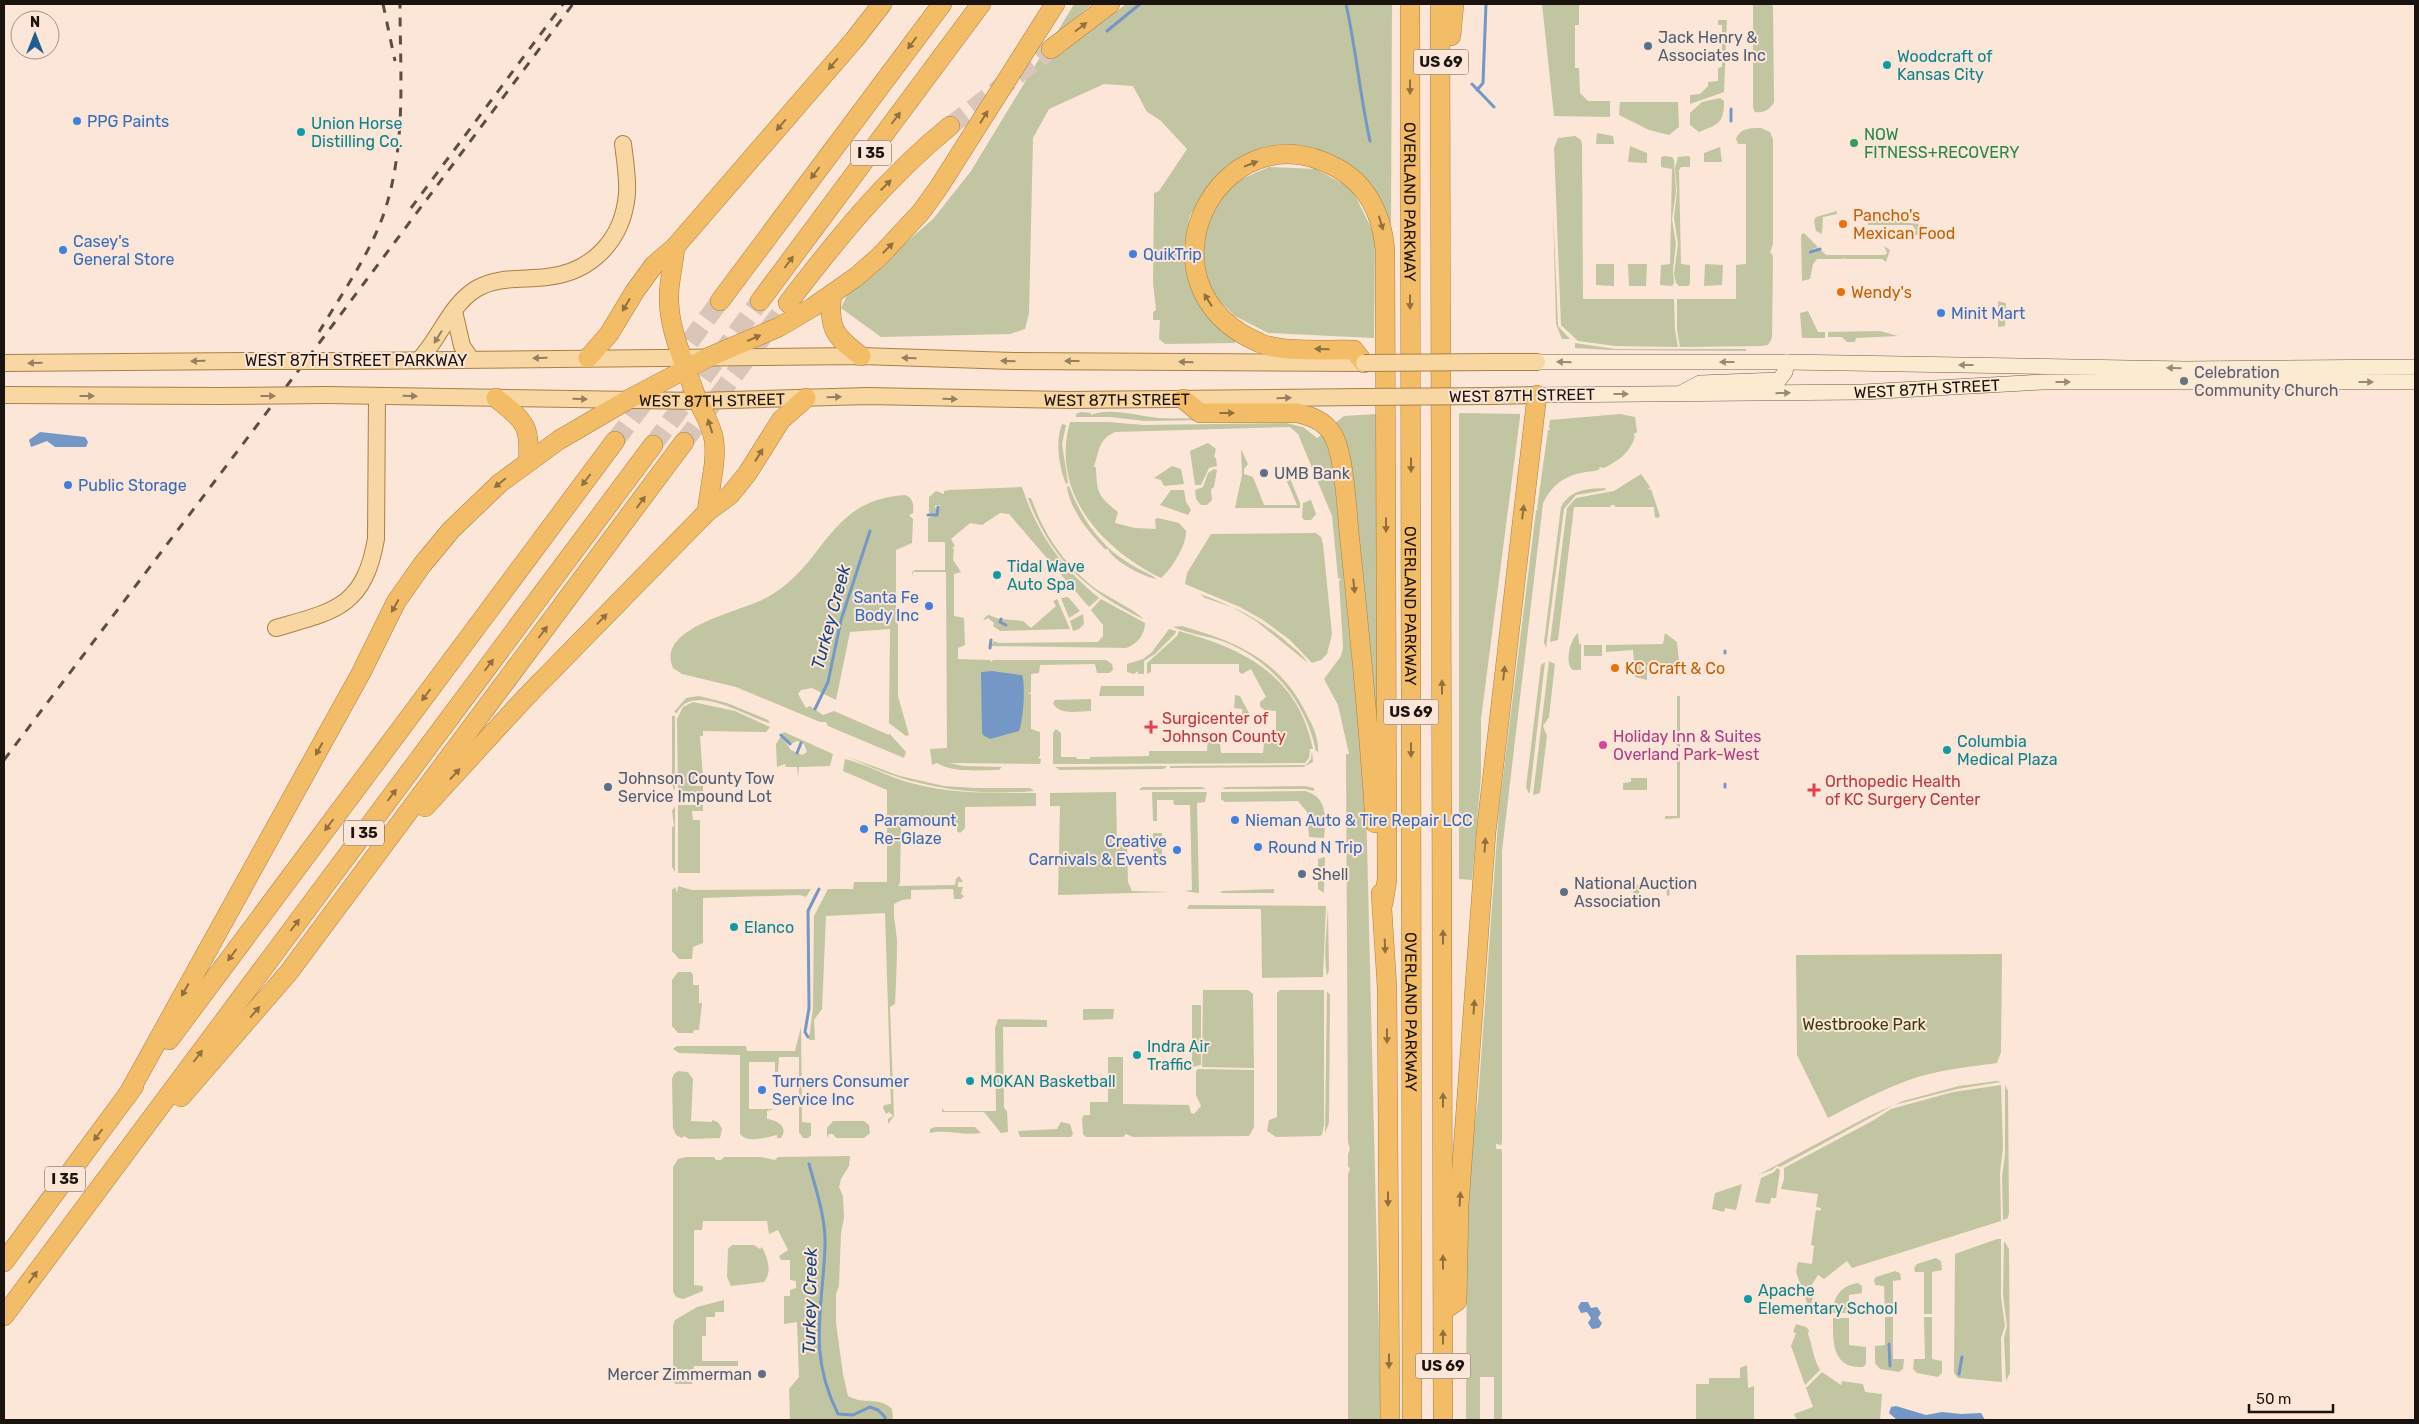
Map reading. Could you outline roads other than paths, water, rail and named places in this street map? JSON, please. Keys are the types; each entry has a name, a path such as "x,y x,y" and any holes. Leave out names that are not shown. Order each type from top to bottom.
{"highway":[{"path":"588,358 609,334 649,271 675,247 854,40 882,4"},
{"name":"I 35","path":"720,301 942,4"},
{"name":"I 35","path":"760,301 981,4"},
{"path":"127,1096 361,673 396,602 451,530 476,504 528,462 559,440 685,364 709,357 779,328 832,294 880,256 920,212 967,144 1055,4"},
{"path":"1051,49 1110,4"},
{"name":"OVERLAND PARKWAY","path":"1410,4 1412,1420"},
{"name":"US 69","path":"1440,4 1441,119"},
{"path":"1441,119 1454,4"},
{"name":"OVERLAND PARKWAY","path":"1441,119 1443,1420"},
{"path":"788,303 862,210 910,161 950,126"},
{"path":"1364,363 1354,350 1278,348 1262,344 1230,325 1211,306 1198,278 1195,264 1194,250 1198,223 1207,202 1220,184 1243,167 1270,157 1287,155 1302,156 1330,164 1353,179 1363,190 1379,216 1383,230 1385,259 1387,860 1383,904 1387,998 1390,1420"},
{"path":"675,247 669,296 670,312 685,364 698,401 710,423 714,440 715,457 707,512"},
{"path":"832,294 830,314 832,327 841,342 861,356"},
{"path":"1443,1311 1457,1301 1459,1205 1486,833 1537,395"},
{"path":"496,398 519,417 526,426 530,440 528,462"},
{"path":"351,887 524,699 707,512 730,495 748,474 781,420 806,398"},
{"path":"1183,399 1200,413 1306,415 1322,423 1334,436 1340,454 1346,501 1369,726 1378,881 1383,904"},
{"name":"I 35","path":"4,1262 616,441"},
{"path":"75,1221 289,972 684,442"},
{"name":"I 35","path":"4,1316 653,444"}],"main road":[{"path":"419,360 431,348 454,311 476,289 490,283 510,279 563,274 577,270 602,253 612,240 625,208 627,176 623,144"},
{"path":"454,311 456,331 462,346 471,359"},
{"name":"WEST 87TH STREET","path":"709,357 861,356 1013,361 1364,363 1786,362 2185,368 2415,367"},
{"name":"WEST 87TH STREET PARKWAY","path":"4,363 588,358 685,364"},
{"path":"1680,394 1700,383 1779,380 1784,372 1786,362"},
{"name":"WEST 87TH STREET","path":"629,399 698,401 868,396 1011,400 1183,399 1863,392 2043,382 2415,382"},
{"path":"4,396 326,395 629,399"},
{"path":"276,628 326,613 342,605 355,593 366,577 376,538 377,396"}],"water":[{"path":"40,432 85,437 88,442 86,447 55,447 47,441 31,447 29,440"},
{"path":"993,671 1022,675 1024,686 1022,720 1019,731 990,739 983,735 982,732 981,672"},
{"path":"1581,1302 1588,1302 1591,1308 1597,1307 1601,1313 1598,1318 1602,1323 1599,1328 1592,1329 1588,1323 1591,1318 1587,1312 1581,1313 1578,1307"},
{"path":"1896,1406 1926,1415 1942,1412 1961,1414 1981,1413 1985,1420 1897,1420 1889,1413 1891,1407"}],"waterway":[{"path":"1107,31 1140,4"},
{"path":"1346,4 1370,141"},
{"path":"1477,90 1483,83 1486,4"},
{"path":"1472,84 1494,107"},
{"path":"1731,109 1731,121"},
{"path":"1810,252 1820,249"},
{"path":"928,515 937,515 938,507"},
{"name":"Turkey Creek","path":"815,709 828,682 841,620 870,531"},
{"path":"1001,619 1000,622 1006,625"},
{"path":"990,648 991,640"},
{"path":"781,735 790,744"},
{"name":"Turkey Creek","path":"797,753 801,743"},
{"name":"Turkey Creek","path":"808,1037 805,1032 809,1008 808,911 819,889"},
{"name":"Turkey Creek","path":"809,1164 820,1204 825,1236 819,1330 820,1350 828,1392 838,1414 853,1415 870,1407 878,1410 885,1417 885,1420"},
{"path":"1889,1344 1890,1366"},
{"path":"1959,1374 1962,1357"}],"tunnel":[{"path":"950,126 1051,49"},
{"path":"673,364 720,301"},
{"path":"653,445 760,301"},
{"path":"684,442 788,303"},
{"path":"615,441 655,388"}],"railway":[{"path":"383,4 395,61"},
{"path":"319,332 354,276 370,246 383,216 391,190 399,137 401,84 400,4"},
{"path":"411,208 563,4"},
{"path":"4,760 573,4"}],"place":[{"name":"Jack Henry & Associates Inc","path":"1648,46"},
{"name":"Woodcraft of Kansas City","path":"1887,65"},
{"name":"PPG Paints","path":"77,121"},
{"name":"Union Horse Distilling Co.","path":"301,132"},
{"name":"NOW FITNESS+RECOVERY","path":"1854,143"},
{"name":"Pancho's Mexican Food","path":"1843,224"},
{"name":"Casey's General Store","path":"63,250"},
{"name":"QuikTrip","path":"1133,254"},
{"name":"Wendy's","path":"1841,292"},
{"name":"Minit Mart","path":"1941,313"},
{"name":"Celebration Community Church","path":"2184,381"},
{"name":"UMB Bank","path":"1264,473"},
{"name":"Public Storage","path":"68,485"},
{"name":"Tidal Wave Auto Spa","path":"997,575"},
{"name":"Santa Fe Body Inc","path":"929,606"},
{"name":"KC Craft & Co","path":"1615,668"},
{"name":"Surgicenter of Johnson County","path":"1151,727"},
{"name":"Holiday Inn & Suites Overland Park-West","path":"1603,745"},
{"name":"Columbia Medical Plaza","path":"1947,750"},
{"name":"Johnson County Tow Service Impound Lot","path":"608,787"},
{"name":"Orthopedic Health of KC Surgery Center","path":"1814,790"},
{"name":"Nieman Auto & Tire Repair LCC","path":"1235,820"},
{"name":"Paramount Re-Glaze","path":"864,829"},
{"name":"Round N Trip","path":"1258,847"},
{"name":"Creative Carnivals & Events","path":"1177,850"},
{"name":"Shell","path":"1302,874"},
{"name":"National Auction Association","path":"1564,892"},
{"name":"Elanco","path":"734,927"},
{"name":"Indra Air Traffic","path":"1137,1055"},
{"name":"MOKAN Basketball","path":"970,1081"},
{"name":"Turners Consumer Service Inc","path":"762,1090"},
{"name":"Apache Elementary School","path":"1748,1299"},
{"name":"Mercer Zimmerman","path":"762,1374"}],"park label":[{"name":"Westbrooke Park","path":"1864,1024"}]}
